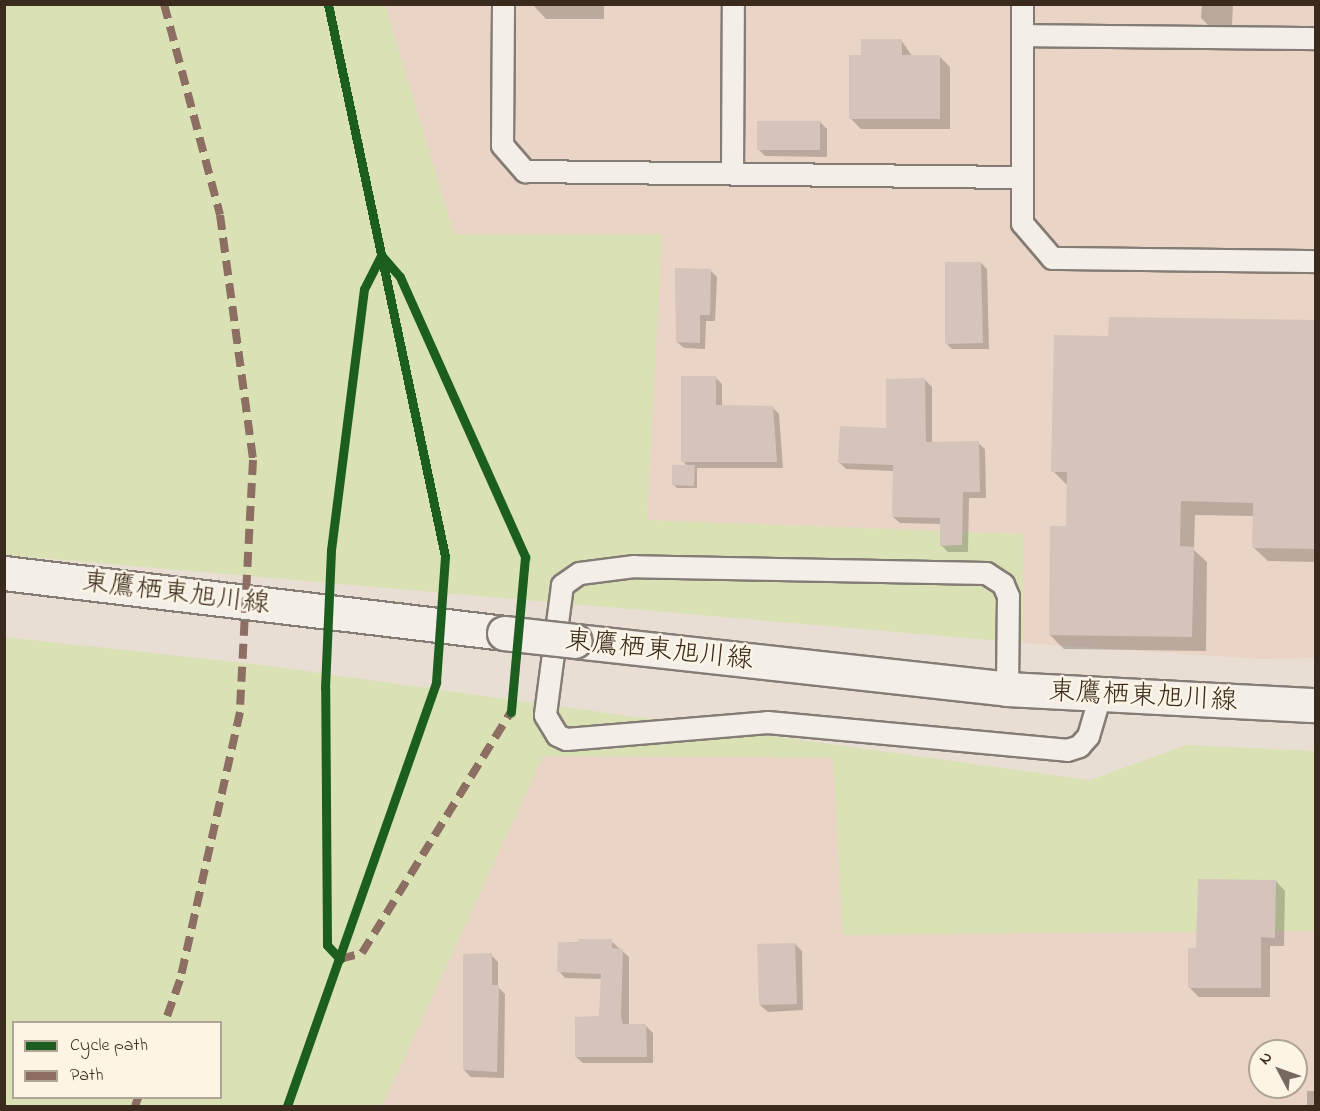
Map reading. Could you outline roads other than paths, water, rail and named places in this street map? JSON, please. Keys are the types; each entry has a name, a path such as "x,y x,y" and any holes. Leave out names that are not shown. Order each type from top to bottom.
{"main road":[{"name":"東鷹栖東旭川線","path":"4,573 504,633 1007,689 1316,705"}],"street":[{"path":"503,4 502,145 525,171 1020,177"},
{"path":"732,172 733,4"},
{"path":"1022,4 1020,177 1022,223 1052,258 1316,261"},
{"path":"1022,34 1316,38"},
{"path":"1007,689 1008,596 1003,584 986,573 634,566 579,573 562,585 545,715 557,735 566,739 767,722 1066,750 1079,746 1088,736 1100,695"}]}
